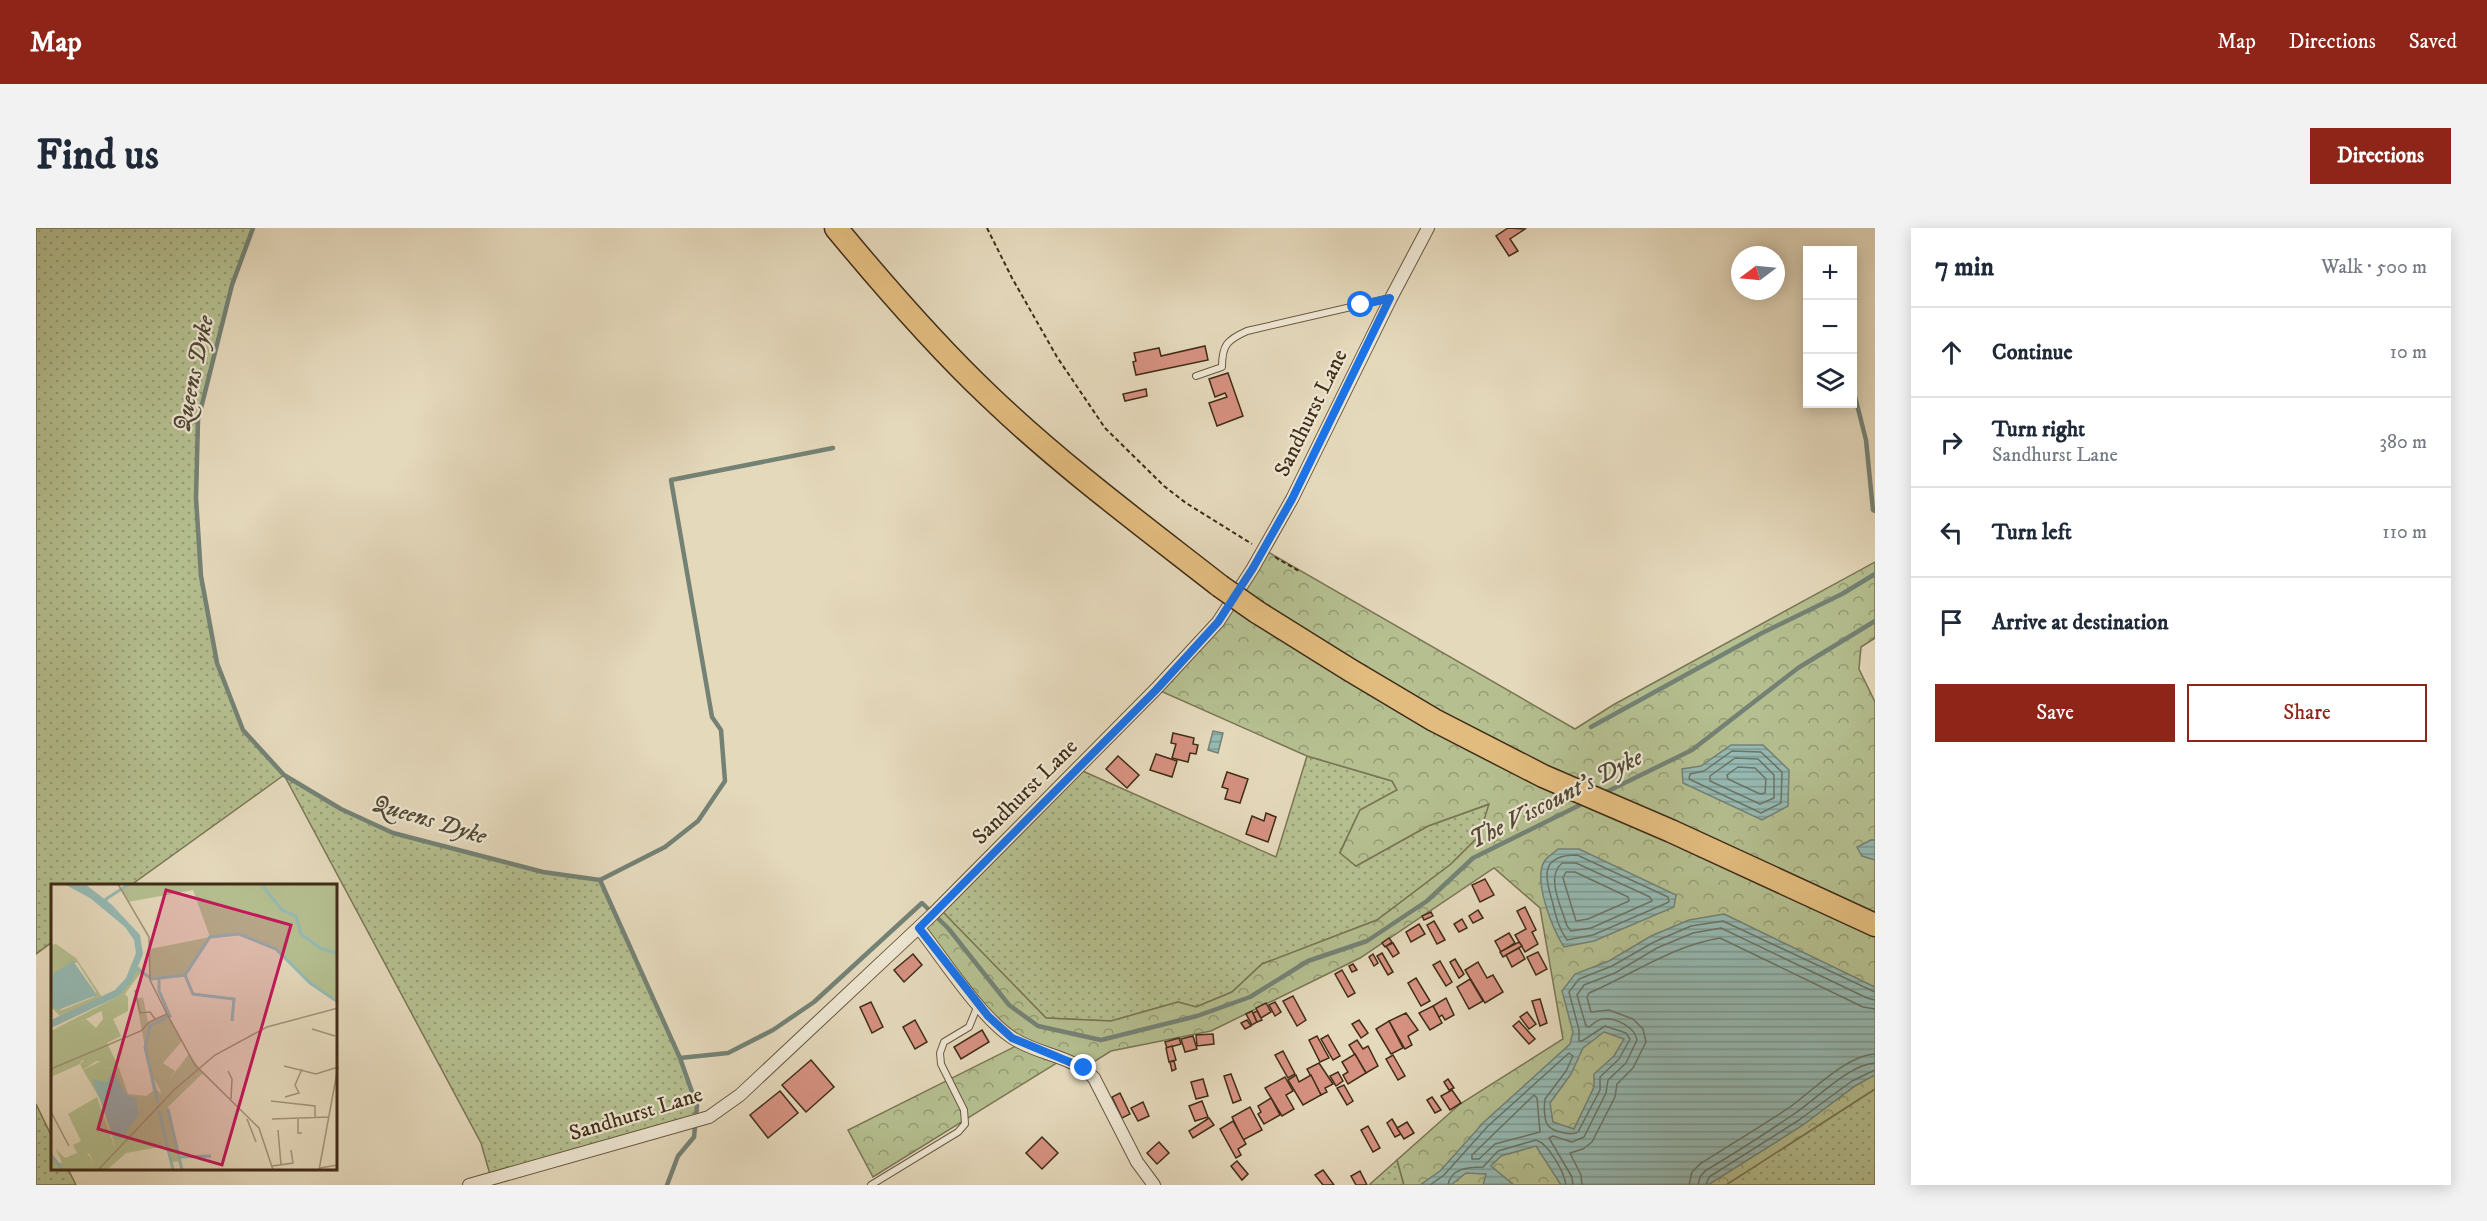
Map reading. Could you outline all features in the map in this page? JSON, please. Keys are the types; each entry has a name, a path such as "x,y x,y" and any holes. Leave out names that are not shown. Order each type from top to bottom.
{"highway":[{"path":"836,228 878,278 989,396 1110,502 1257,612 1434,720 1543,776 1671,831 1875,925"}],"street":[{"name":"Sandhurst Lane","path":"468,1185 709,1117 740,1095 919,928 1156,690 1218,622 1253,568 1292,499 1390,298 1428,228"},
{"path":"919,928 988,1016 1012,1038 1084,1068 1094,1078 1137,1162 1154,1185"}],"lane":[{"path":"1196,376 1222,367 1222,353 1230,339 1247,331 1390,298"},
{"path":"872,1185 958,1132 965,1124 964,1110 941,1064 940,1053 944,1042 969,1027 979,1005"}],"path":[{"path":"987,228 1012,278 1057,357 1105,428 1164,486 1186,503 1263,549"},
{"path":"1282,562 1299,571"}],"green space":[{"path":"36,228 253,228 232,285 199,420 196,498 201,576 217,663 243,730 284,775 132,884 51,884 51,943 36,954"},
{"path":"1263,549 1575,729 1613,705 1875,562 1875,638 1861,647 1859,669 1875,702 1875,1089 1726,1185 1404,1185 1397,1160 1460,1104 1563,1039 1540,908 1494,868 1360,958 1211,1031 1111,1051 1084,1068 1063,1059 873,1177 848,1130 1022,1043 1012,1038 919,928 939,908 1046,1018 1111,1021 1178,1002 1196,1007 1232,992 1262,964 1377,920 1451,864 1479,836 1489,804 1428,826 1356,866 1340,853 1360,810 1397,790 1392,781 1307,756 1156,689 1218,622"},
{"path":"1307,756 1392,781 1397,790 1360,810 1340,852 1356,866 1428,826 1490,804 1479,836 1451,864 1377,920 1262,964 1232,992 1196,1007 1178,1002 1111,1021 1046,1018 939,908 1078,769 1276,857"},
{"path":"284,775 341,809 393,833 543,872 600,880 680,1058 697,1106 695,1121 491,1178 481,1143"},
{"path":"1875,1089 1875,1185 1726,1185"},
{"path":"36,1104 51,1135 51,1170 68,1170 76,1185 36,1185"},
{"path":"1397,1160 1404,1185 1369,1185"}],"water":[{"path":"1213,731 1223,733 1218,753 1208,750"},
{"path":"1731,745 1763,745 1789,770 1788,806 1762,820 1683,783 1682,769 1701,766"},
{"path":"1875,840 1875,860 1862,856 1857,847"},
{"path":"1558,849 1579,849 1676,895 1674,907 1594,941 1564,947 1550,918 1541,881 1544,862"},
{"path":"1724,914 1875,987 1875,1075 1855,1086 1803,1125 1708,1185 1561,1185 1536,1146 1501,1156 1491,1166 1514,1185 1483,1185 1486,1174 1466,1173 1451,1185 1420,1185 1440,1171 1484,1122 1570,1044 1573,1032 1562,991 1575,974 1609,961 1651,936 1689,920","holes":["1604,1032 1624,1039 1614,1056 1594,1074 1594,1087 1574,1129 1553,1122 1550,1103 1571,1074 1583,1048"]}],"building":[{"path":"1508,228 1525,229 1510,239 1518,251 1509,256 1496,236"},
{"path":"1205,346 1208,360 1136,375 1133,362 1136,361 1134,353 1159,348 1161,356"},
{"path":"1228,373 1243,416 1217,426 1209,403 1227,397 1225,393 1215,397 1209,379"},
{"path":"1146,389 1147,396 1125,401 1123,394"},
{"path":"1173,733 1194,738 1193,744 1198,745 1196,754 1190,753 1188,762 1172,758 1176,744 1171,743"},
{"path":"1156,754 1177,761 1172,777 1150,770"},
{"path":"1118,756 1139,775 1127,788 1106,769"},
{"path":"1227,772 1248,779 1240,803 1225,799 1228,789 1222,787"},
{"path":"1266,813 1276,817 1268,842 1246,834 1252,816 1264,821"},
{"path":"1485,879 1494,895 1480,902 1472,885"},
{"path":"1525,907 1536,930 1532,932 1538,944 1525,952 1515,935 1526,929 1517,911"},
{"path":"1478,910 1483,918 1473,923 1469,916"},
{"path":"1431,912 1433,916 1424,920 1422,916"},
{"path":"1462,919 1467,928 1459,932 1454,924"},
{"path":"1434,921 1445,940 1437,944 1427,925"},
{"path":"1419,924 1425,934 1411,942 1406,932"},
{"path":"1509,933 1515,943 1501,952 1495,941"},
{"path":"1389,938 1392,942 1385,947 1382,943"},
{"path":"1519,942 1522,946 1503,957 1500,952"},
{"path":"1393,943 1399,953 1393,957 1386,946"},
{"path":"1519,948 1525,959 1512,967 1506,955"},
{"path":"1538,952 1547,969 1536,975 1527,957"},
{"path":"1382,953 1393,972 1388,975 1377,956"},
{"path":"913,954 922,965 904,982 894,970"},
{"path":"1373,954 1378,963 1374,966 1369,957"},
{"path":"1455,959 1464,974 1459,978 1450,962"},
{"path":"1440,961 1452,982 1446,986 1433,965"},
{"path":"1478,962 1487,978 1493,975 1503,992 1485,1003 1465,970"},
{"path":"1353,964 1357,970 1352,972 1349,966"},
{"path":"1342,970 1355,993 1348,997 1335,974"},
{"path":"1416,978 1430,1001 1421,1006 1408,983"},
{"path":"1470,979 1483,1001 1469,1009 1457,987"},
{"path":"1293,996 1306,1020 1297,1026 1283,1001"},
{"path":"1446,998 1454,1015 1445,1020 1442,1015 1439,1017 1433,1006"},
{"path":"1540,999 1547,1023 1540,1026 1532,1001"},
{"path":"871,1002 883,1027 872,1033 860,1007"},
{"path":"1275,1002 1281,1012 1275,1016 1269,1005"},
{"path":"1266,1003 1271,1012 1261,1018 1256,1008"},
{"path":"1433,1006 1442,1023 1430,1030 1419,1013"},
{"path":"1252,1011 1257,1022 1252,1025 1246,1014"},
{"path":"1257,1011 1262,1020 1257,1022 1253,1013"},
{"path":"1527,1012 1536,1024 1529,1029 1520,1017"},
{"path":"1406,1013 1418,1030 1408,1036 1412,1045 1405,1049 1389,1021"},
{"path":"915,1020 927,1042 915,1049 903,1027"},
{"path":"1247,1020 1251,1026 1245,1029 1241,1023"},
{"path":"1359,1020 1368,1033 1361,1038 1352,1024"},
{"path":"1389,1021 1403,1048 1391,1054 1376,1029"},
{"path":"1519,1021 1535,1039 1529,1044 1513,1026"},
{"path":"982,1030 989,1042 961,1059 954,1047"},
{"path":"1213,1034 1214,1044 1197,1046 1196,1035"},
{"path":"1328,1035 1340,1056 1333,1060 1321,1039"},
{"path":"1193,1036 1197,1049 1185,1052 1181,1039"},
{"path":"1317,1036 1329,1058 1320,1062 1309,1040"},
{"path":"1179,1038 1181,1044 1167,1048 1165,1042"},
{"path":"1357,1040 1363,1049 1368,1046 1378,1066 1366,1073 1349,1045"},
{"path":"1172,1046 1176,1060 1169,1062 1166,1048"},
{"path":"1283,1051 1295,1074 1288,1078 1275,1055"},
{"path":"1355,1054 1366,1073 1348,1084 1343,1075 1348,1072 1342,1062"},
{"path":"1393,1055 1405,1076 1398,1080 1386,1059"},
{"path":"811,1060 834,1087 806,1112 782,1085"},
{"path":"1174,1061 1176,1069 1172,1071 1170,1062"},
{"path":"1319,1063 1333,1084 1325,1088 1327,1092 1321,1095 1307,1069"},
{"path":"1338,1072 1343,1081 1336,1086 1330,1076"},
{"path":"1231,1074 1241,1100 1233,1103 1224,1076"},
{"path":"1296,1075 1299,1082 1311,1075 1321,1095 1303,1105 1288,1080"},
{"path":"1285,1077 1293,1091 1286,1095 1294,1109 1282,1116 1265,1088"},
{"path":"1203,1079 1208,1096 1196,1099 1191,1082"},
{"path":"1448,1079 1454,1088 1449,1090 1444,1082"},
{"path":"1344,1085 1353,1101 1347,1105 1337,1088"},
{"path":"1452,1090 1461,1103 1450,1110 1441,1096"},
{"path":"780,1091 798,1113 768,1138 750,1115"},
{"path":"1120,1093 1130,1114 1122,1118 1112,1097"},
{"path":"1432,1097 1441,1110 1435,1113 1427,1100"},
{"path":"1271,1098 1280,1115 1264,1124 1258,1114 1261,1112 1258,1106"},
{"path":"1202,1101 1208,1117 1195,1121 1189,1106"},
{"path":"1143,1102 1149,1116 1138,1121 1131,1108"},
{"path":"1250,1107 1262,1130 1243,1140 1232,1117"},
{"path":"1209,1118 1214,1125 1193,1138 1189,1131"},
{"path":"1392,1119 1401,1134 1395,1137 1387,1123"},
{"path":"1233,1121 1246,1144 1238,1149 1241,1155 1236,1158 1220,1129"},
{"path":"1407,1122 1414,1133 1404,1139 1397,1128"},
{"path":"1368,1126 1380,1148 1373,1152 1361,1130"},
{"path":"1042,1137 1058,1153 1042,1169 1026,1153"},
{"path":"1159,1142 1169,1153 1157,1164 1147,1153"},
{"path":"1237,1161 1248,1174 1242,1180 1231,1166"},
{"path":"1323,1170 1334,1185 1323,1185 1315,1175"},
{"path":"1360,1171 1367,1185 1356,1185 1351,1176"}],"waterway":[{"name":"Queens Dyke","path":"253,228 232,285 198,420 196,498 201,576 217,663 243,730 284,775 341,809 393,833 543,872 600,880 680,1058 697,1106 694,1137 678,1156 667,1185"},
{"path":"1857,405 1866,440 1873,510 1875,511"},
{"path":"600,880 665,847 698,821 725,781 721,730 712,717 671,480 833,448"},
{"path":"1591,727 1762,633 1842,594 1875,574"},
{"name":"The Viscount's Dyke","path":"1602,794 1692,750 1798,668 1875,621"},
{"name":"The Viscount's Dyke","path":"680,1058 728,1053 773,1030 814,1002 922,903 948,928 1009,1005 1038,1026 1101,1040 1197,1016 1250,997 1308,961 1367,941 1427,901 1473,858 1584,803"}],"route":[{"path":"1084,1068 1012,1038 988,1016 919,928 1156,690 1218,622 1253,568 1292,499 1390,298 1361,305"}]}
